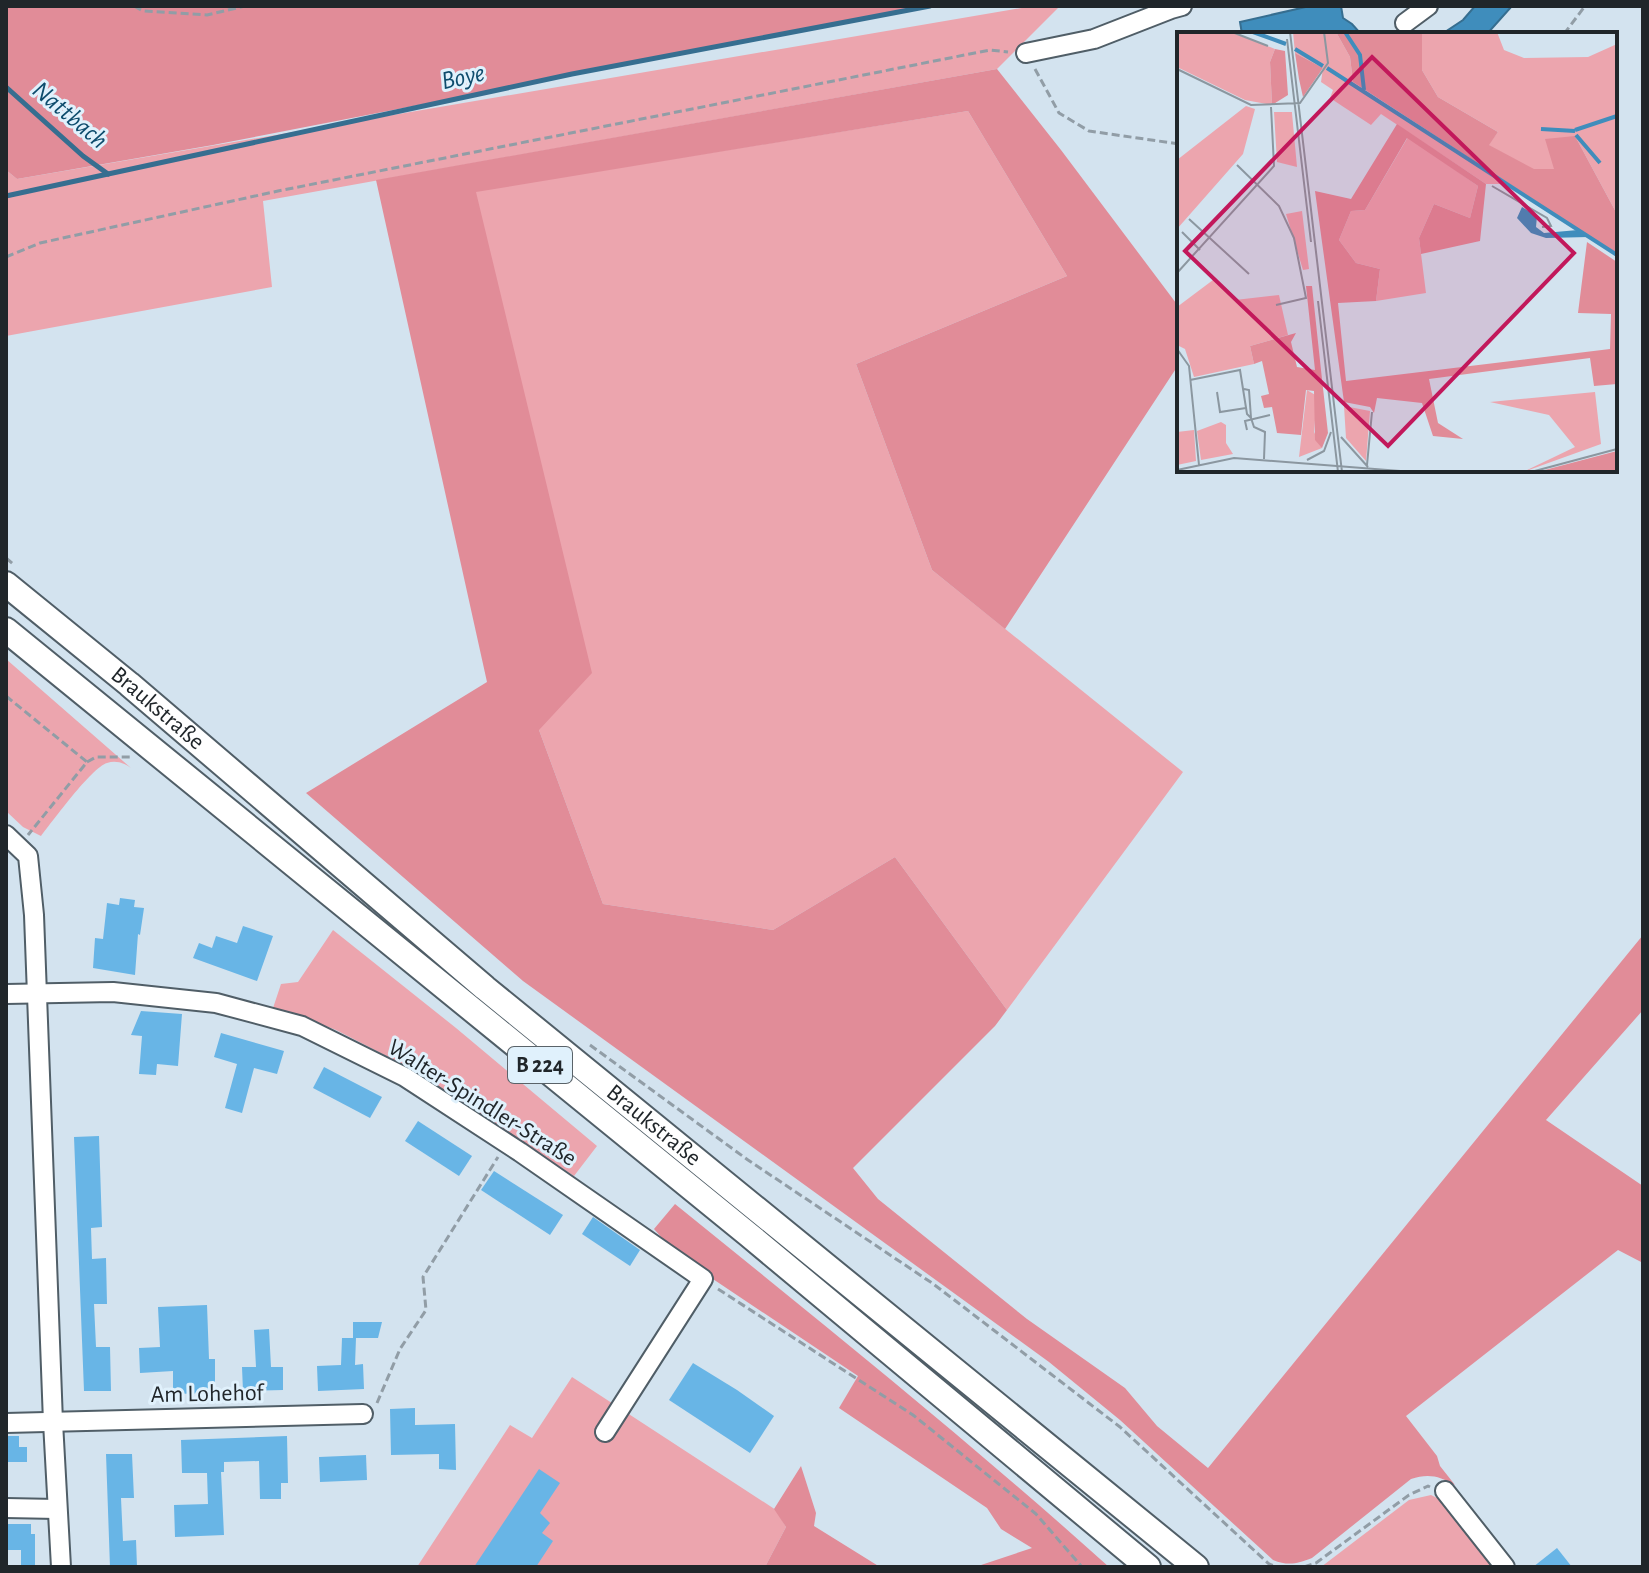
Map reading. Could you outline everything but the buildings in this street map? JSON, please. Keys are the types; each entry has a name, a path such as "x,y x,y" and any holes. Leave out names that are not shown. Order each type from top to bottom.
{"main road":[{"name":"Braukstraße","path":"12,576 129,684 485,988 1196,1567"},
{"name":"Braukstraße","path":"6,630 737,1225 1148,1567"}],"street":[{"path":"1026,53 1094,39 1182,6"},
{"path":"1405,23 1428,6"},
{"path":"12,841 28,856 34,915 61,1567"},
{"name":"Walter-Spindler-Straße","path":"6,994 113,992 216,1003 302,1026 405,1077 703,1279"},
{"path":"605,1432 703,1279"},
{"name":"Am Lohehof","path":"6,1423 363,1414"},
{"path":"1445,1491 1505,1567"},
{"path":"6,1508 57,1509"}],"path":[{"path":"134,6 143,11 207,15 245,6"},
{"path":"1566,32 1585,6"},
{"path":"6,257 40,243 158,216 990,50 1026,53 1059,113 1089,131 1177,144"},
{"path":"6,558 12,576"},
{"path":"6,696 87,762"},
{"path":"12,841 87,762 96,757 126,757 156,752"},
{"path":"583,1040 748,1160 932,1283 1120,1427 1269,1564 1277,1567"},
{"path":"363,1414 379,1401 400,1349 426,1310 423,1277 507,1144"},
{"path":"703,1279 913,1415 1036,1514 1082,1567"},
{"path":"1304,1567 1316,1563 1409,1495 1428,1486 1445,1491"}],"shaded area":[{"path":"6,6 929,6 213,145 17,179 6,170"},
{"path":"1033,6 1060,6 997,69 263,201 272,287 6,336 6,170 17,179"},
{"path":"997,69 1177,304 1177,367 1005,629 932,570 856,364 1067,276 968,111 476,192 592,673 539,730 603,904 773,930 895,857 1007,1010 995,1026 853,1168 878,1199 1027,1319 1125,1388 1157,1426 1208,1468 1643,935 1643,1010 1546,1120 1643,1186 1643,1263 1618,1250 1406,1416 1455,1485 1434,1476 1411,1479 1312,1558 1297,1563 1273,1560 1120,1420 1049,1362 523,981 306,793 487,682 376,180"},
{"path":"968,111 1067,276 856,364 932,570 1183,772 1007,1010 895,857 773,930 603,904 539,730 475,191"},
{"path":"6,659 131,768 114,762 100,767 82,784 41,836 23,827 6,811"},
{"path":"333,930 597,1146 574,1176 404,1065 336,1030 273,1008 281,984 298,982"},
{"path":"675,1204 949,1428 1109,1567 975,1567 1032,1548 1001,1529 987,1508 839,1408 858,1376 672,1249 654,1229"},
{"path":"572,1377 776,1510 786,1527 765,1567 417,1567 510,1425 532,1438"},
{"path":"801,1466 816,1513 814,1526 880,1567 765,1567 786,1527 774,1509"},
{"path":"1431,1495 1439,1499 1492,1567 1321,1567 1409,1500"}],"water":[{"path":"1310,6 1341,6 1343,18 1359,32 1242,32 1240,22"},
{"path":"1475,6 1512,6 1489,32 1445,32 1463,20"}],"waterway":[{"name":"Boye","path":"6,196 572,74 930,6"},
{"name":"Nattbach","path":"6,87 83,156 108,174"}]}
